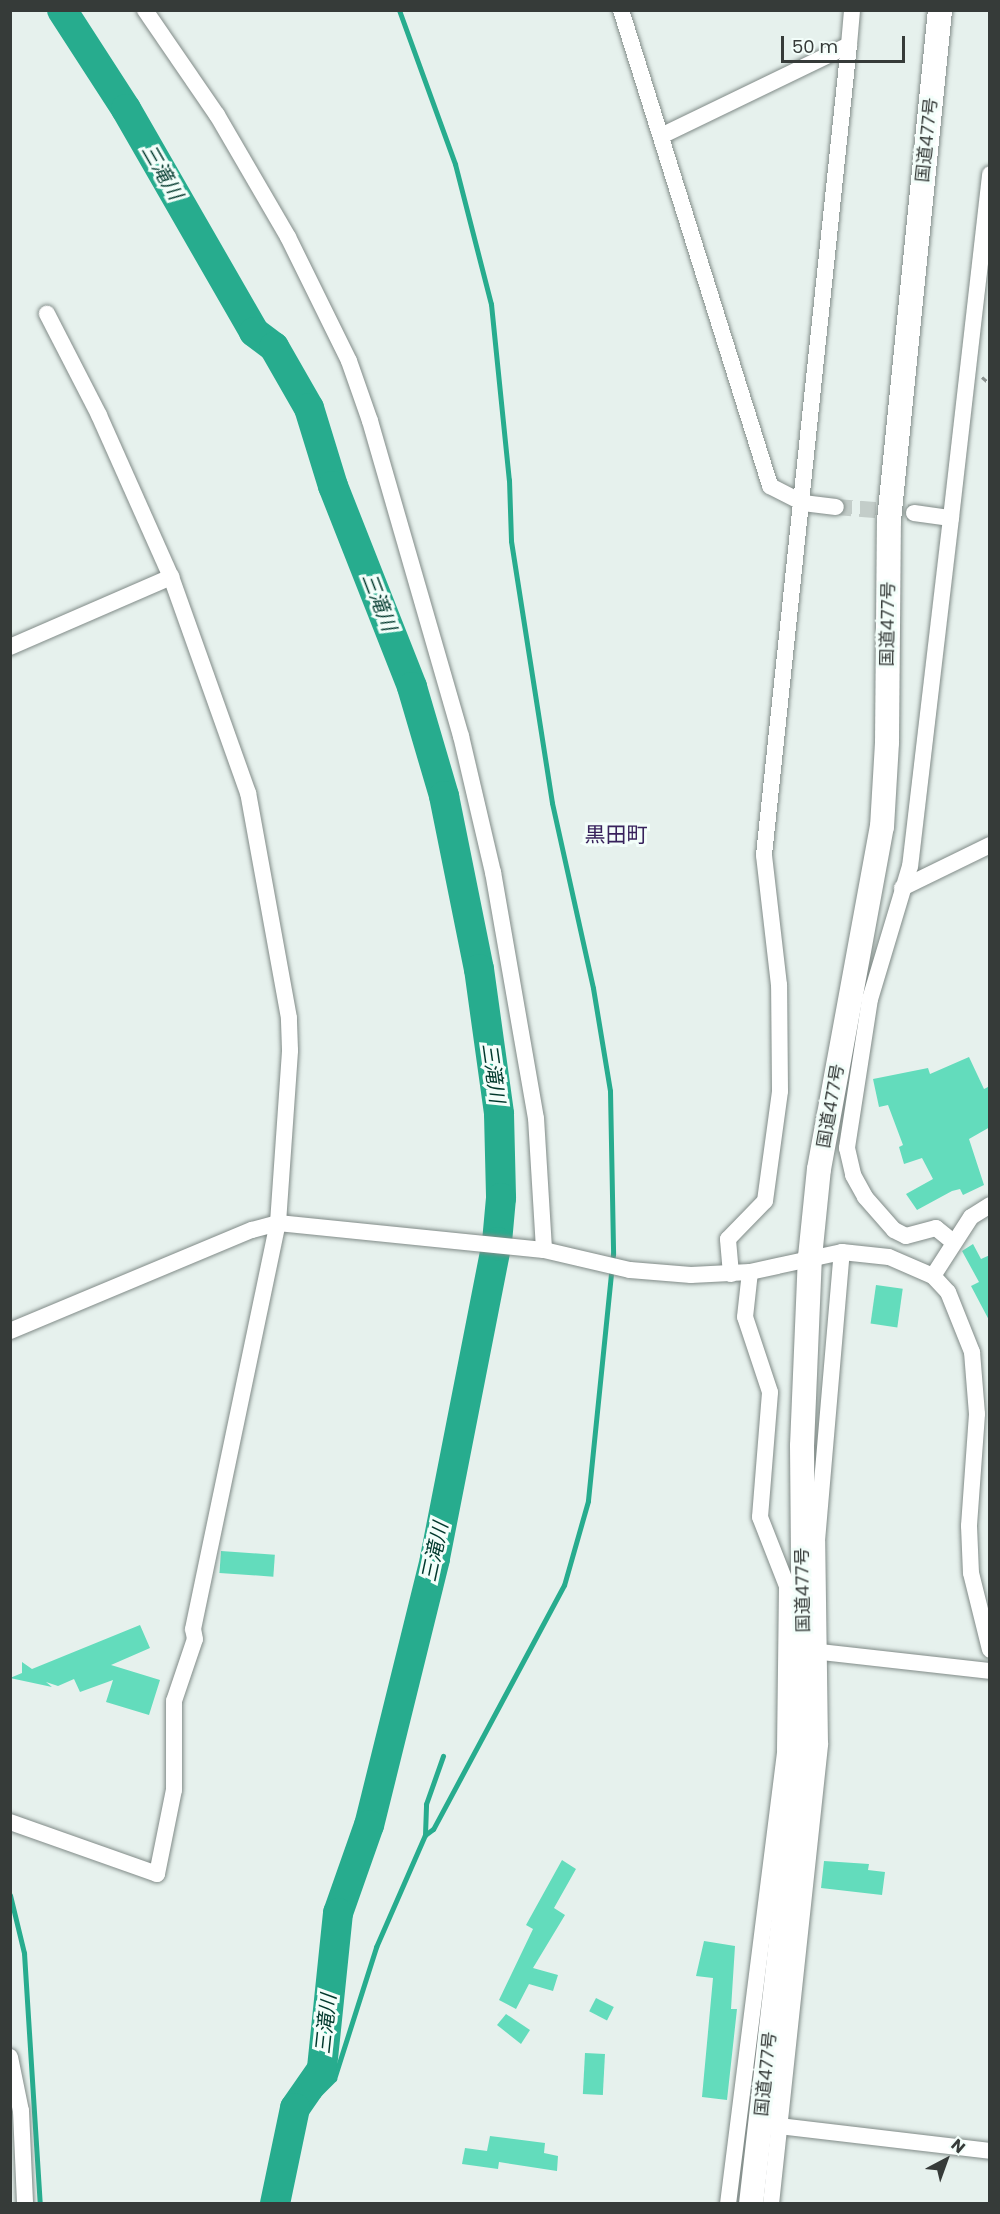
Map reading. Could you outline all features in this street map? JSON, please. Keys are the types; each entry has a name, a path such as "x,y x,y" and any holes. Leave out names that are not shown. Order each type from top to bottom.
{"highway":[{"name":"国道477号","path":"752,2204 771,2125 798,1781 804,1674 802,1446 810,1257 819,1169 882,827 887,742 889,520 940,10"}],"street":[{"path":"145,10 217,115 288,237 349,361 370,421 461,736 493,872 536,1118 542,1250"},
{"path":"621,10 770,486 803,503 836,507"},
{"path":"731,1274 728,1239 765,1201 780,1091 779,985 764,855 803,503 852,10"},
{"path":"661,136 849,45"},
{"path":"952,1241 936,1228 906,1236 894,1230 853,1175 847,1148 870,999 910,866 921,790 990,174"},
{"path":"11,1822 157,1874 174,1790 174,1701 195,1639 193,1629 278,1223 289,1018 248,793 171,577 99,415 47,314"},
{"path":"914,513 951,518"},
{"path":"10,647 171,577"},
{"path":"902,888 990,844"},
{"path":"933,1276 952,1241 970,1216 990,1205"},
{"path":"10,1331 278,1223 542,1250 630,1270 731,1274 842,1252 889,1257 933,1276 948,1292 960,1315 977,1382 969,1538 971,1574 990,1650"},
{"path":"771,2204 771,2125 820,1744 821,1652 817,1541 842,1252"},
{"path":"728,2204 785,1750 787,1586 760,1517 770,1392 745,1317 750,1272"},
{"path":"821,1652 990,1671"},
{"path":"10,2057 21,2111 25,2204"},
{"path":"771,2125 990,2151"}],"building":[{"path":"969,1057 984,1089 990,1086 990,1127 969,1139 984,1185 963,1195 960,1189 952,1191 917,1210 906,1194 933,1179 922,1158 904,1164 899,1147 903,1145 888,1105 879,1107 873,1079 928,1068 930,1074"},
{"path":"973,1244 981,1259 990,1255 990,1322 971,1286 979,1282 962,1251"},
{"path":"876,1285 903,1289 897,1327 871,1324"},
{"path":"221,1551 275,1555 273,1577 219,1573"},
{"path":"140,1625 150,1648 111,1665 160,1680 149,1715 106,1702 113,1680 80,1692 74,1679 58,1686 46,1682 52,1687 10,1678 22,1673 22,1662 32,1669"},
{"path":"562,1860 576,1869 554,1908 565,1915 533,1968 558,1975 553,1991 529,1984 516,2009 499,2000 533,1929 526,1925"},
{"path":"824,1861 869,1864 868,1870 885,1872 882,1895 821,1888"},
{"path":"704,1941 735,1946 731,2009 737,2009 727,2100 702,2097 713,1978 696,1976"},
{"path":"596,1998 614,2007 607,2020 589,2011"},
{"path":"506,2014 530,2030 521,2044 497,2025"},
{"path":"585,2053 605,2054 603,2095 583,2094"},
{"path":"490,2136 545,2143 544,2153 558,2156 557,2171 499,2162 498,2169 462,2164 465,2148 487,2151"}],"waterway":[{"name":"三滝川","path":"62,10 126,109 254,332 274,347 309,408 333,486 412,687 444,796 479,969 499,1114 501,1198 497,1242 435,1559 369,1825 338,1913 322,2069 295,2108 275,2204"},
{"path":"399,10 455,164 491,304 509,480 511,541 552,803 593,988 610,1091 613,1254 588,1501 564,1585 433,1829 425,1835"},
{"path":"295,2108 318,2095 334,2079 376,1947 425,1835 426,1804 443,1756"},
{"path":"10,1895 24,1953 40,2204"}],"tunnel":[{"path":"836,507 914,513"}],"district":[{"name":"黒田町","path":"616,835"}]}
